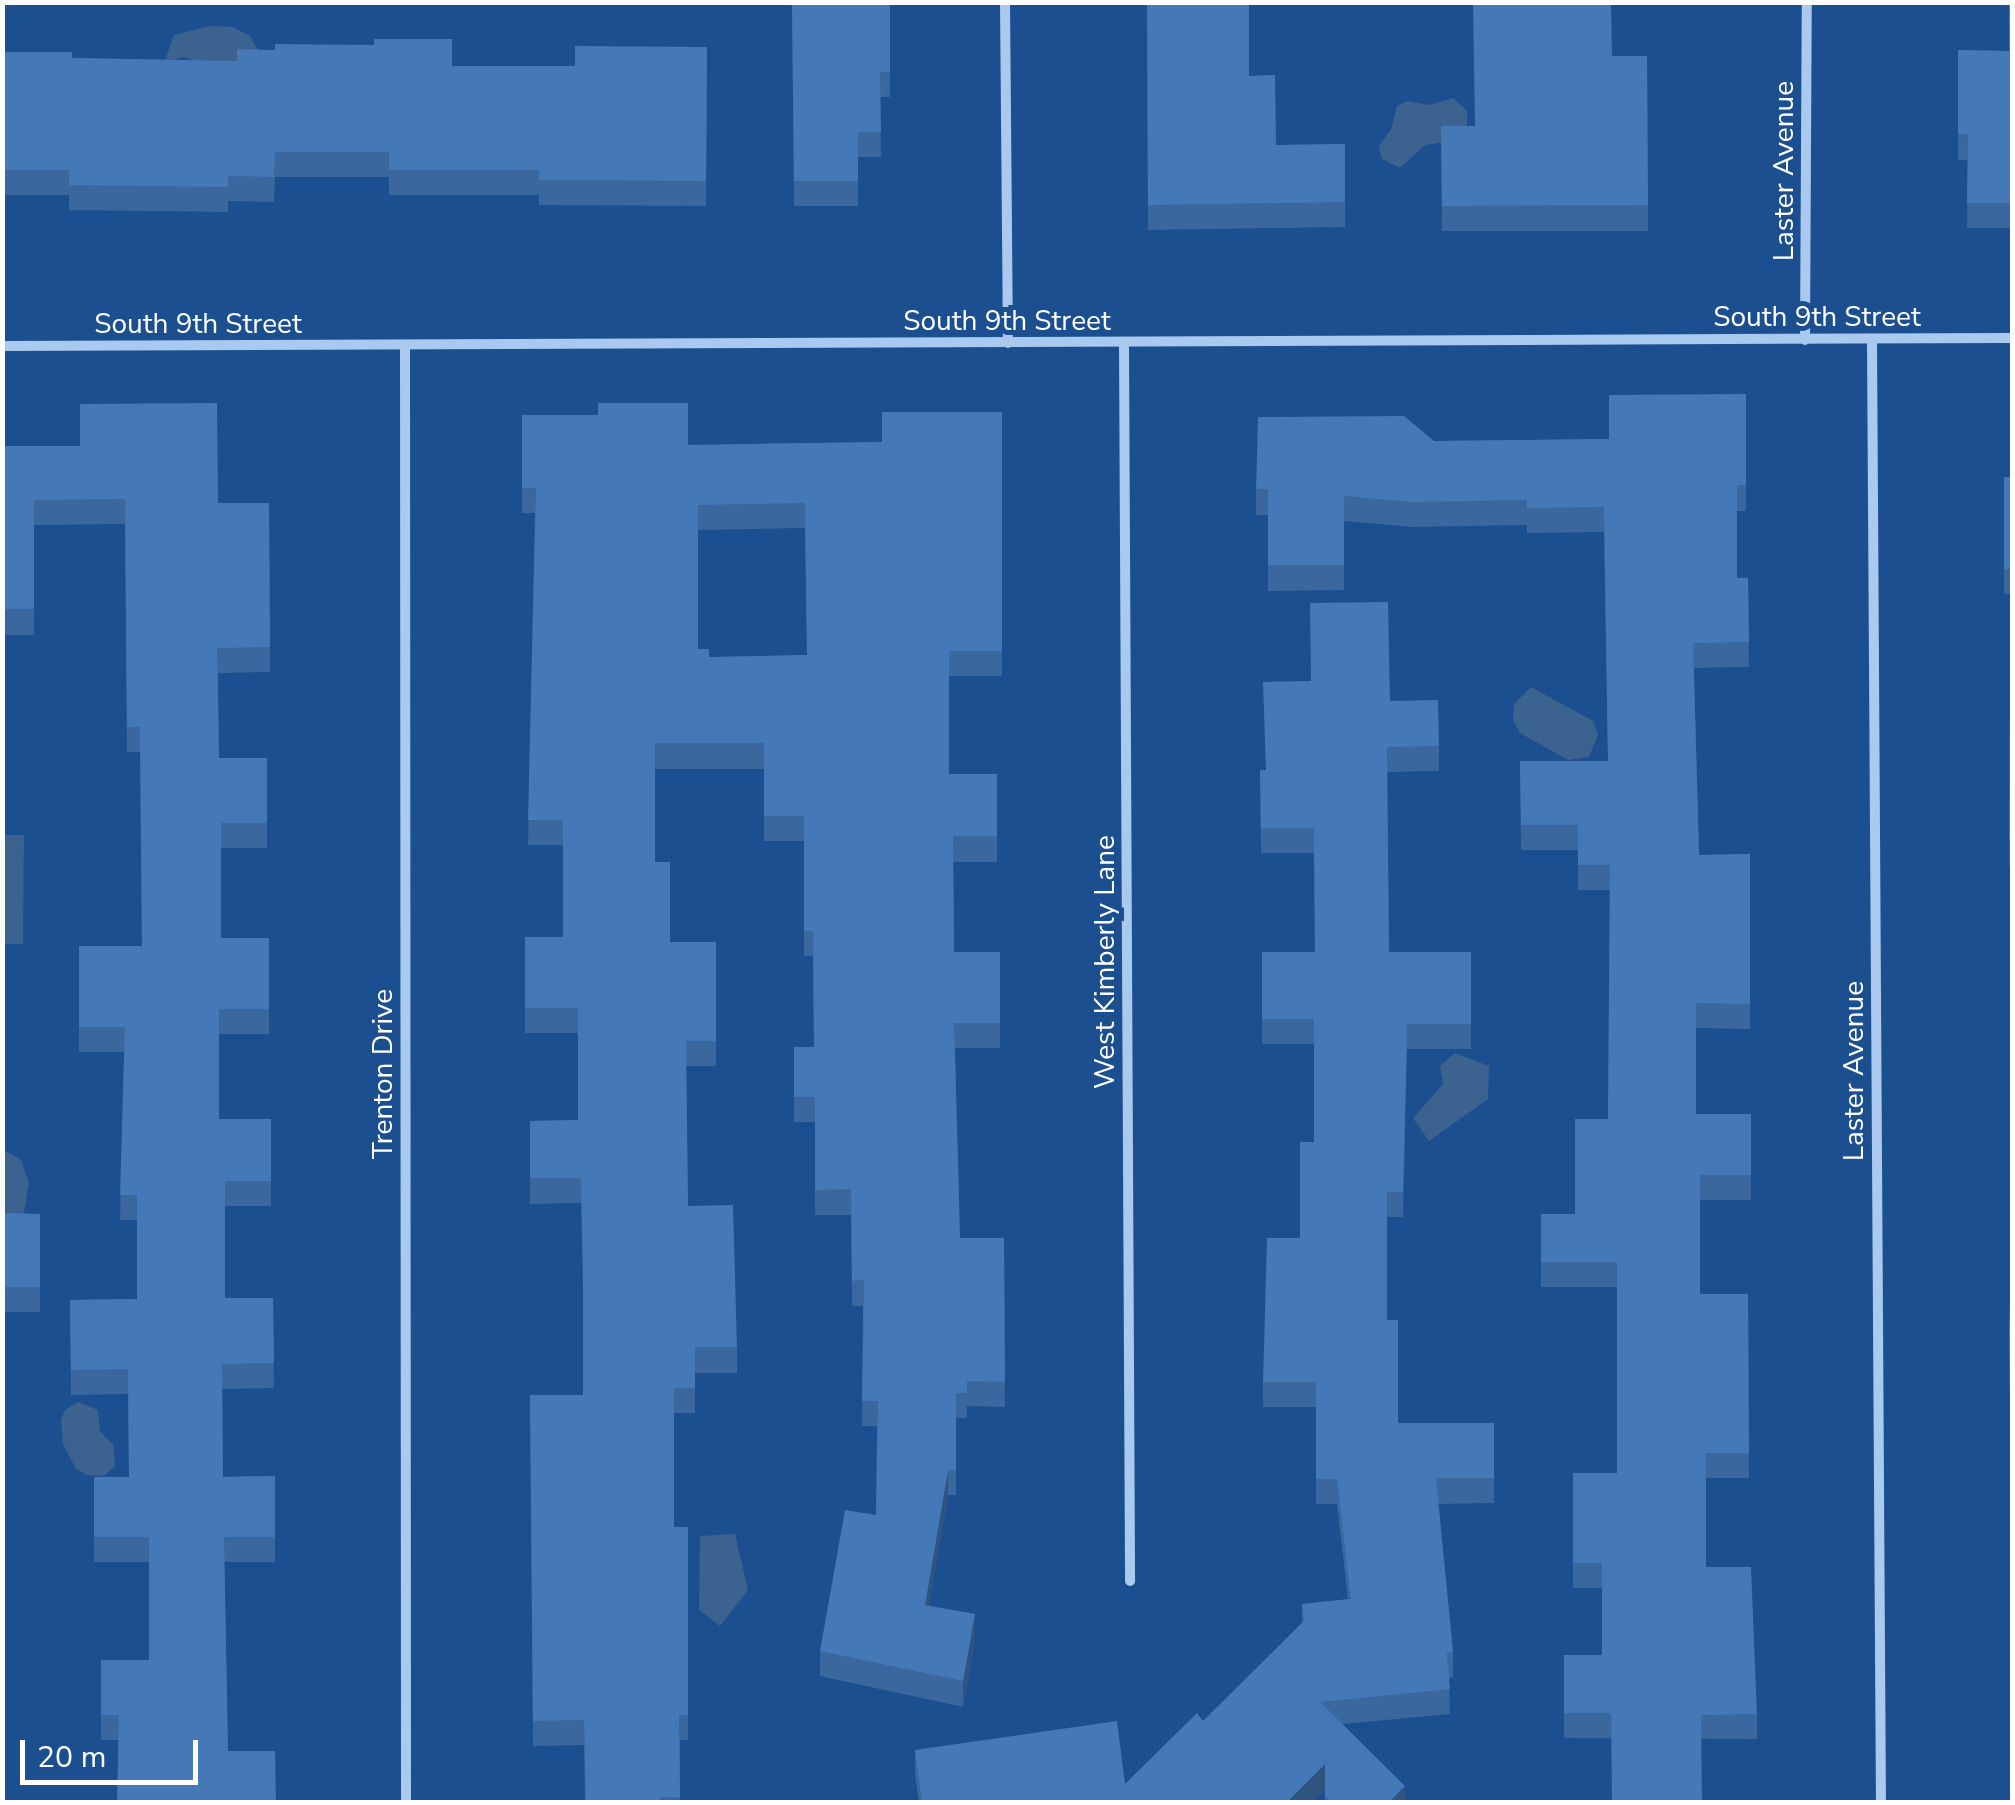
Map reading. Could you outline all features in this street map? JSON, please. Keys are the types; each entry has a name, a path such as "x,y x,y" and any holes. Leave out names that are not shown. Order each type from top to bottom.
{"street":[{"path":"1004,2 1008,343"},
{"name":"Laster Avenue","path":"1805,340 1806,2"},
{"name":"South 9th Street","path":"2,346 2012,338"},
{"name":"Laster Avenue","path":"1872,339 1881,1802"},
{"name":"West Kimberly Lane","path":"1124,342 1130,1581"},
{"name":"Trenton Drive","path":"404,346 406,1802"}],"water":[{"path":"210,26 233,27 250,36 258,50 223,71 184,57 164,63 174,35"},
{"path":"1453,98 1467,111 1467,127 1446,142 1425,145 1400,168 1382,159 1379,146 1391,129 1397,106 1407,101 1430,105"},
{"path":"1531,687 1593,721 1598,735 1589,757 1568,760 1520,733 1513,720 1514,704"},
{"path":"3,835 24,835 23,944 3,944"},
{"path":"1455,1053 1489,1066 1488,1099 1429,1141 1413,1118 1443,1084 1440,1066"},
{"path":"2,1149 21,1160 29,1183 22,1223 3,1233"},
{"path":"78,1402 98,1410 100,1431 114,1446 115,1466 104,1476 87,1475 76,1469 63,1444 61,1420 65,1410"},
{"path":"735,1534 748,1590 720,1626 699,1610 700,1536"}],"building":[{"path":"792,2 890,2 890,72 880,72 881,132 858,132 858,181 794,181"},
{"path":"1147,2 1249,2 1249,76 1275,75 1276,145 1345,144 1345,202 1148,205"},
{"path":"1473,2 1611,2 1612,56 1647,56 1648,205 1442,206 1441,126 1475,126"},
{"path":"2009,2 2012,203 1967,203 1968,134 1958,134 1958,50 2009,51"},
{"path":"374,39 452,39 452,66 575,66 575,46 707,47 706,181 539,180 539,170 389,170 389,152 275,152 274,177 228,176 228,187 69,185 69,170 2,170 2,52 72,52 72,58 237,61 237,49 275,50 275,44 374,45"},
{"path":"1746,394 1746,485 1737,485 1737,578 1748,578 1749,642 1693,643 1699,855 1750,854 1750,1004 1696,1003 1696,1114 1751,1114 1751,1175 1700,1175 1700,1294 1748,1294 1749,1453 1706,1453 1706,1567 1751,1567 1757,1714 1701,1715 1702,1802 1612,1802 1611,1713 1564,1713 1564,1655 1602,1655 1602,1563 1573,1563 1573,1473 1617,1473 1617,1262 1541,1262 1541,1214 1575,1214 1575,1119 1608,1119 1610,865 1578,865 1578,825 1521,825 1520,761 1608,761 1604,507 1527,508 1527,500 1412,502 1344,496 1344,565 1268,565 1268,489 1256,489 1258,417 1404,416 1434,441 1609,439 1609,395"},
{"path":"217,403 218,503 269,503 270,647 217,648 219,758 267,758 267,823 221,823 221,938 269,938 269,1009 219,1009 219,1119 271,1119 271,1181 225,1181 225,1298 273,1298 274,1363 222,1364 223,1477 275,1476 275,1537 224,1537 228,1751 275,1751 276,1802 117,1802 119,1715 101,1715 101,1660 149,1660 149,1537 94,1537 94,1477 129,1477 128,1369 71,1370 70,1300 137,1299 137,1195 120,1195 125,1027 79,1027 79,946 142,946 140,727 127,727 125,499 34,500 34,609 2,609 2,446 80,446 80,404"},
{"path":"598,403 688,403 688,445 882,442 882,412 1002,412 1002,651 949,651 949,774 997,774 997,836 953,836 954,952 1000,952 1000,1023 954,1023 960,1238 1004,1238 1005,1382 967,1381 967,1393 956,1393 956,1470 948,1470 925,1605 975,1614 963,1681 820,1651 845,1510 876,1515 878,1401 862,1401 864,1280 852,1281 851,1189 815,1190 815,1097 794,1097 794,1047 814,1047 813,931 804,931 804,816 764,816 764,743 655,743 655,862 670,862 670,942 716,942 716,1041 686,1041 688,1206 733,1205 737,1347 695,1347 695,1388 674,1388 674,1527 688,1527 688,1715 679,1715 680,1797 660,1797 660,1802 586,1802 584,1720 533,1721 530,1395 583,1395 583,1266 581,1178 530,1178 530,1121 578,1120 578,1008 525,1008 525,937 563,937 563,820 528,820 536,488 522,488 522,415 598,415","holes":["805,503 807,655 709,657 709,649 698,649 698,505"]},
{"path":"2004,477 2012,477 2012,569 2004,569"},
{"path":"1388,602 1390,701 1438,700 1439,746 1387,747 1389,952 1471,952 1471,1024 1407,1024 1403,1192 1387,1192 1387,1320 1398,1320 1398,1423 1494,1423 1494,1478 1436,1478 1453,1652 1447,1653 1450,1689 1320,1702 1405,1786 1389,1802 1332,1802 1325,1795 1325,1764 1287,1802 922,1802 915,1750 1117,1721 1125,1784 1197,1713 1203,1721 1304,1621 1302,1604 1351,1599 1337,1479 1316,1479 1316,1382 1263,1382 1267,1238 1300,1238 1300,1142 1314,1142 1314,1019 1262,1019 1262,952 1315,952 1314,828 1261,828 1260,770 1266,770 1263,682 1311,681 1310,603"},
{"path":"2012,693 2012,841 2009,841"},
{"path":"2,1213 40,1214 40,1287 2,1287"},
{"path":"2012,1236 2012,1400 2010,1400 2009,1332"}]}
